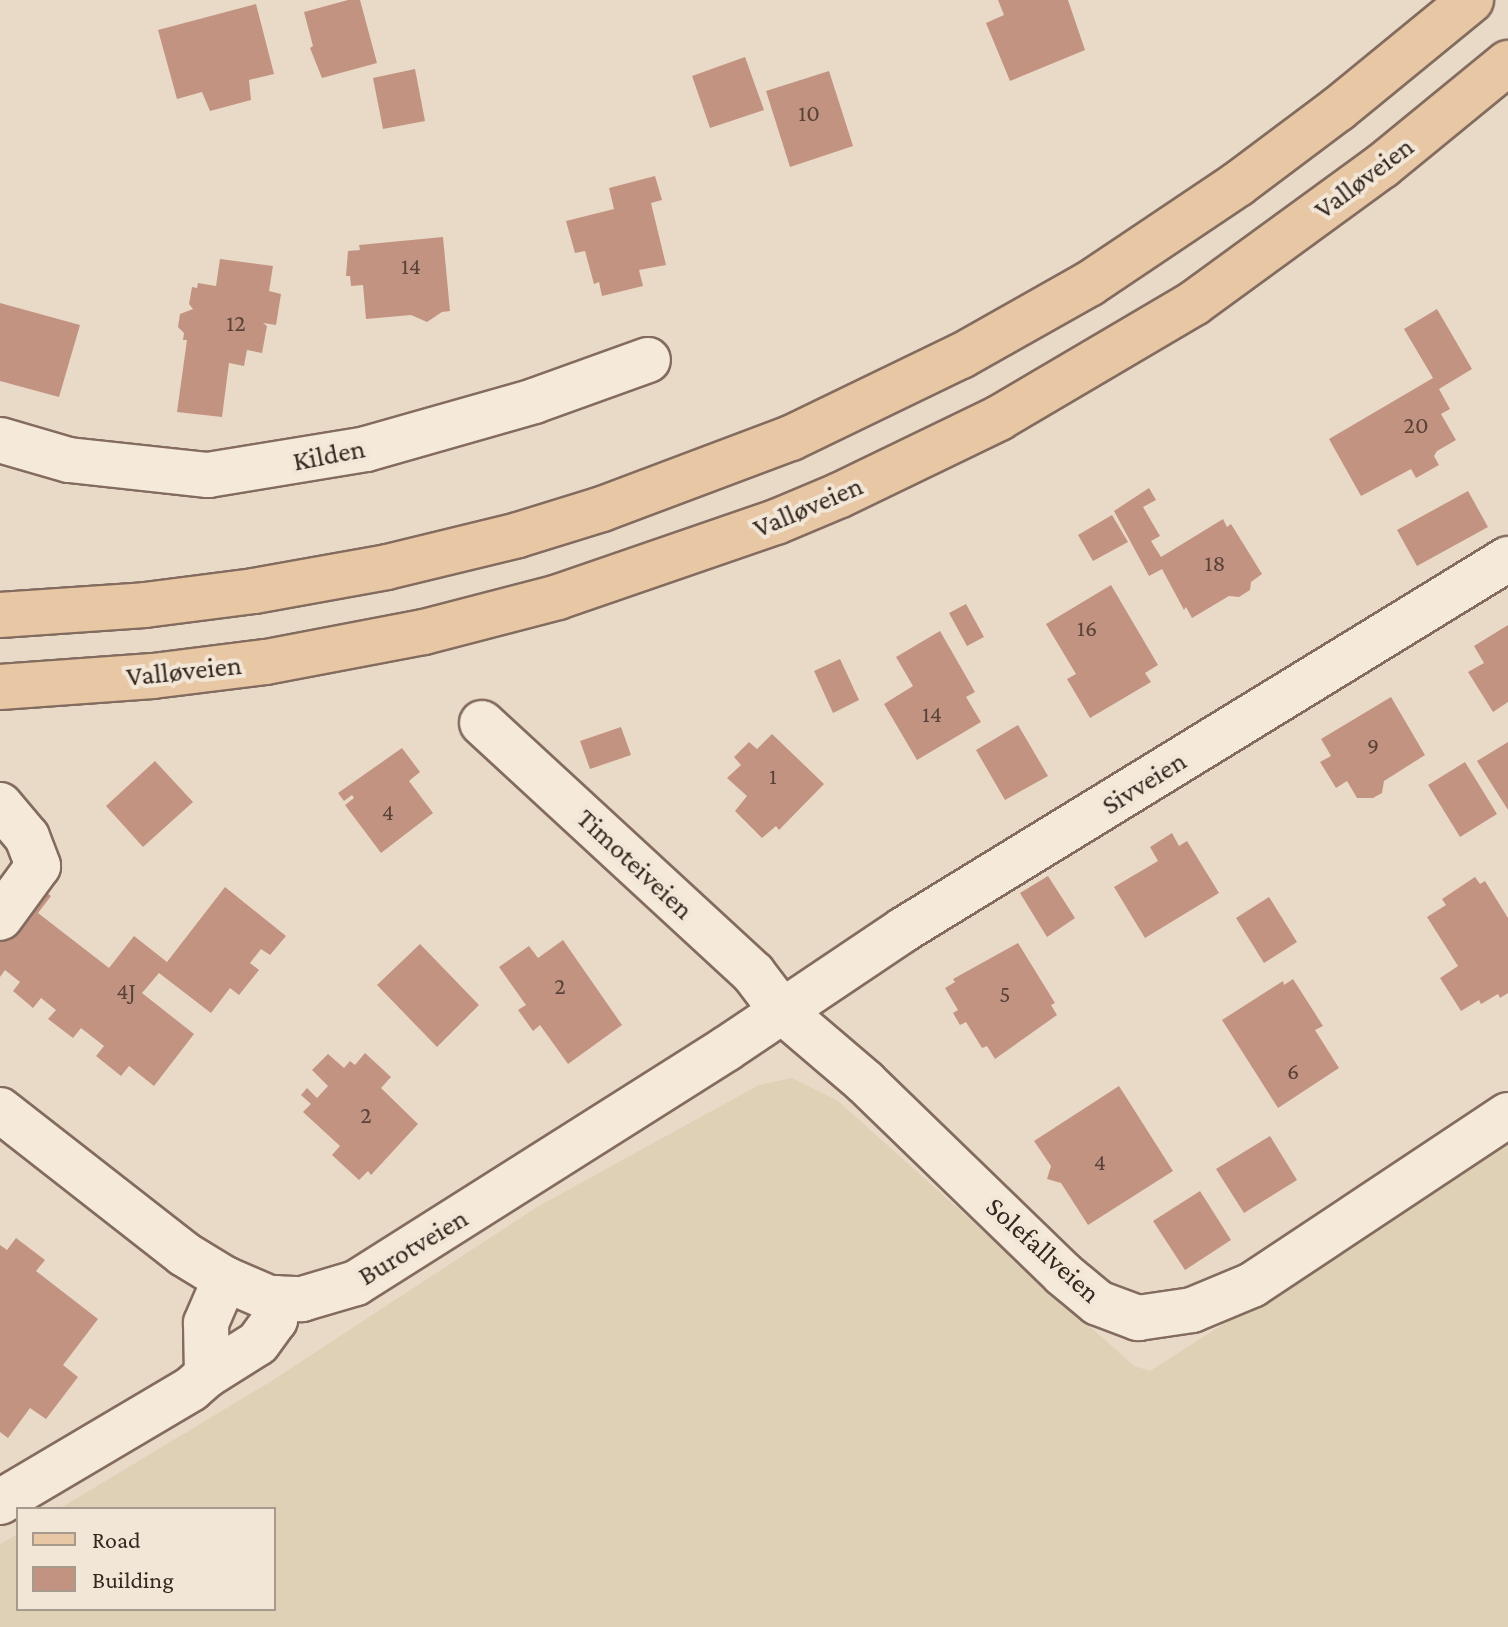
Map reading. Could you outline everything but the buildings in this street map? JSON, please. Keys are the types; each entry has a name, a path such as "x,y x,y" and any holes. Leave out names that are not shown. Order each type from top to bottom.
{"main road":[{"path":"0,615 239,593 387,567 518,535 602,509 791,438 961,356 1089,284 1238,184 1338,109 1471,0"},
{"name":"Valløveien","path":"0,687 153,676 266,662 424,632 558,597 646,569 815,506 999,418 1194,303 1382,166 1508,63"}],"street":[{"name":"Kilden","path":"0,440 69,460 208,475 380,446 534,401 648,360"},
{"name":"Sivveien","path":"782,1011 903,930 1508,559"},
{"name":"Timoteiveien","path":"482,723 753,973 782,1011"},
{"path":"0,805 27,837 38,866 0,918"},
{"name":"Solefallveien","path":"782,1011 865,1082 1063,1274 1098,1303 1138,1318 1192,1310 1252,1285 1508,1115"},
{"name":"Burotveien","path":"0,1110 184,1254 225,1279 277,1298 302,1299 356,1283 782,1011"},
{"path":"207,1375 206,1323 225,1279"},
{"path":"0,1502 191,1389 207,1375 258,1343 275,1320 277,1298"}],"shaded area":[{"path":"792,1078 838,1101 1134,1366 1150,1371 1508,1142 1508,1627 0,1627 0,1544 16,1535 16,1611 276,1611 276,1507 62,1507 273,1380 537,1207 759,1085"}]}
